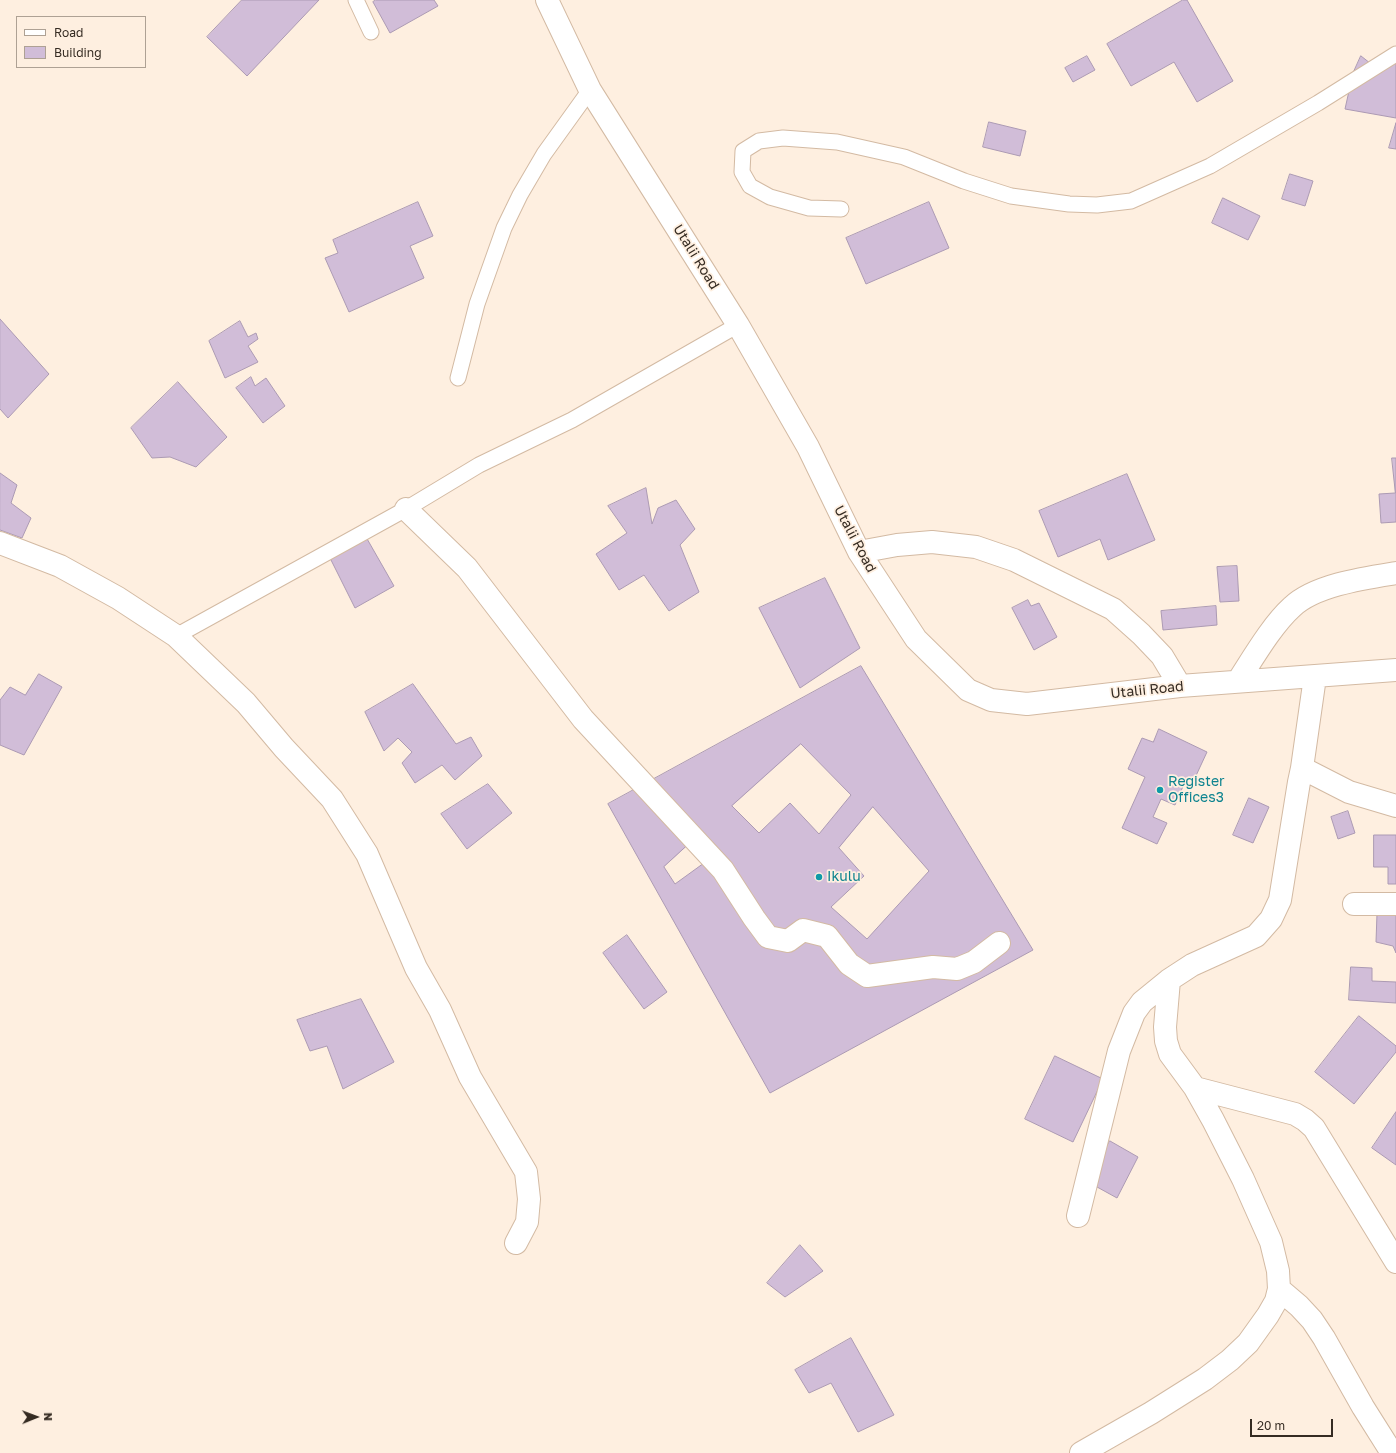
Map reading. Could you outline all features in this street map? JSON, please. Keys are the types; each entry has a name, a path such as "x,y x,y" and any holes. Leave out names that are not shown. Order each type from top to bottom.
{"street":[{"name":"Utalii Road","path":"547,0 590,90 738,325 808,447 859,552 916,639 968,690 991,700 1027,704 1180,686 1396,670"},
{"path":"406,509 467,568 583,719 723,870 768,937 788,941 804,930 827,936 849,964 867,976 933,967 957,969 974,962 998,943"},
{"path":"859,552 897,545 932,542 976,547 1014,560 1113,609 1141,634 1162,656 1180,686"},
{"path":"0,543 60,566 118,598 176,636 246,703 284,748 332,799 367,854 416,968 440,1010 470,1077 526,1172 529,1199 527,1222 516,1242"},
{"path":"1238,681 1271,631 1292,606 1312,593 1353,581 1396,573"},
{"path":"1078,1216 1119,1051 1127,1027 1134,1013 1142,1002 1169,980 1192,965 1256,936 1271,919 1280,900 1298,782 1302,768 1315,677"},
{"path":"1302,768 1350,792 1396,806"},
{"path":"1354,904 1396,904"},
{"path":"1081,1453 1151,1413 1205,1379 1230,1360 1248,1343 1268,1316 1276,1301 1279,1289 1278,1271 1271,1242 1243,1179 1195,1088 1170,1054 1166,1042 1165,1027 1169,980"},
{"path":"1195,1088 1295,1114 1305,1120 1314,1128 1396,1262"},
{"path":"1279,1289 1299,1306 1312,1320 1392,1453"}],"lane":[{"path":"356,0 371,32"},
{"path":"841,209 809,208 770,197 750,186 742,172 743,151 759,141 783,138 837,142 904,157 964,181 1011,196 1069,204 1097,205 1130,201 1210,166 1318,103 1396,54"},
{"path":"458,378 477,304 504,228 520,195 544,154 590,90"},
{"path":"176,636 406,509 479,465 572,420 738,325"}],"building":[{"path":"242,0 319,0 247,76 207,37"},
{"path":"376,0 434,0 438,6 390,33 373,2"},
{"path":"1183,0 1187,0 1233,81 1197,102 1174,62 1131,86 1107,44"},
{"path":"1087,56 1095,70 1073,82 1065,68"},
{"path":"1361,56 1375,67 1396,63 1396,118 1345,109 1353,73"},
{"path":"989,122 1026,131 1020,156 983,147"},
{"path":"1396,123 1396,149 1389,148"},
{"path":"1290,174 1313,181 1305,206 1282,199"},
{"path":"1223,198 1260,216 1248,240 1212,223"},
{"path":"418,202 433,236 410,246 424,278 349,312 325,258 338,253 333,240"},
{"path":"929,202 949,248 866,284 846,238"},
{"path":"0,319 49,374 8,418 0,409"},
{"path":"240,321 248,337 256,333 258,339 248,346 258,362 225,378 209,341"},
{"path":"251,377 255,386 266,378 285,406 263,423 236,388"},
{"path":"178,382 227,437 196,467 170,457 152,458 131,428"},
{"path":"1392,458 1396,458 1396,522 1381,523 1379,494 1395,493"},
{"path":"0,473 17,485 11,503 31,518 22,538 0,530"},
{"path":"1127,474 1155,540 1108,560 1100,539 1058,557 1039,511"},
{"path":"646,488 652,524 658,508 676,500 695,529 680,545 699,592 669,611 644,575 619,590 596,554 627,533 608,506"},
{"path":"366,537 394,586 355,608 330,558"},
{"path":"1237,566 1239,601 1220,602 1217,567"},
{"path":"825,578 860,648 800,688 759,608"},
{"path":"1028,600 1031,606 1039,603 1057,637 1034,650 1012,608"},
{"path":"1216,606 1217,625 1163,630 1161,611"},
{"name":"Ikulu","path":"861,666 1033,950 770,1093 608,804"},
{"path":"39,674 62,687 24,755 0,745 0,700 10,687 25,695"},
{"path":"413,684 456,744 471,737 482,756 455,780 442,765 415,783 402,763 412,752 398,738 384,751 365,712"},
{"name":"Register Offices3","path":"1159,729 1207,752 1194,780 1187,777 1175,805 1161,799 1153,817 1167,823 1157,844 1122,828 1145,777 1128,769 1142,738 1153,742"},
{"path":"801,744 851,795 819,834 790,803 759,833 732,806"},
{"path":"488,784 512,813 467,849 441,814"},
{"path":"1249,798 1269,807 1253,843 1233,835"},
{"path":"873,807 929,871 867,939 831,907 864,876 839,848"},
{"path":"1348,811 1355,833 1338,839 1331,817"},
{"path":"1374,835 1396,835 1396,884 1388,884 1388,867 1374,867"},
{"path":"688,845 704,863 675,884 664,867"},
{"path":"1396,913 1396,953 1393,946 1376,942 1377,914"},
{"path":"627,935 667,992 644,1009 603,953"},
{"path":"1351,967 1372,968 1372,981 1396,982 1396,1003 1349,1000"},
{"path":"361,999 394,1062 343,1089 327,1046 310,1051 297,1020"},
{"path":"1359,1016 1396,1046 1396,1052 1354,1104 1315,1072"},
{"path":"1055,1056 1103,1079 1073,1142 1025,1119"},
{"path":"1396,1112 1396,1165 1372,1148"},
{"path":"1110,1141 1138,1157 1117,1198 1088,1182"},
{"path":"800,1245 823,1271 785,1297 767,1283"},
{"path":"851,1338 894,1415 858,1432 831,1383 809,1393 795,1370"}],"place":[{"name":"Register Offices3","path":"1160,790"},
{"name":"Ikulu","path":"819,877"}]}
